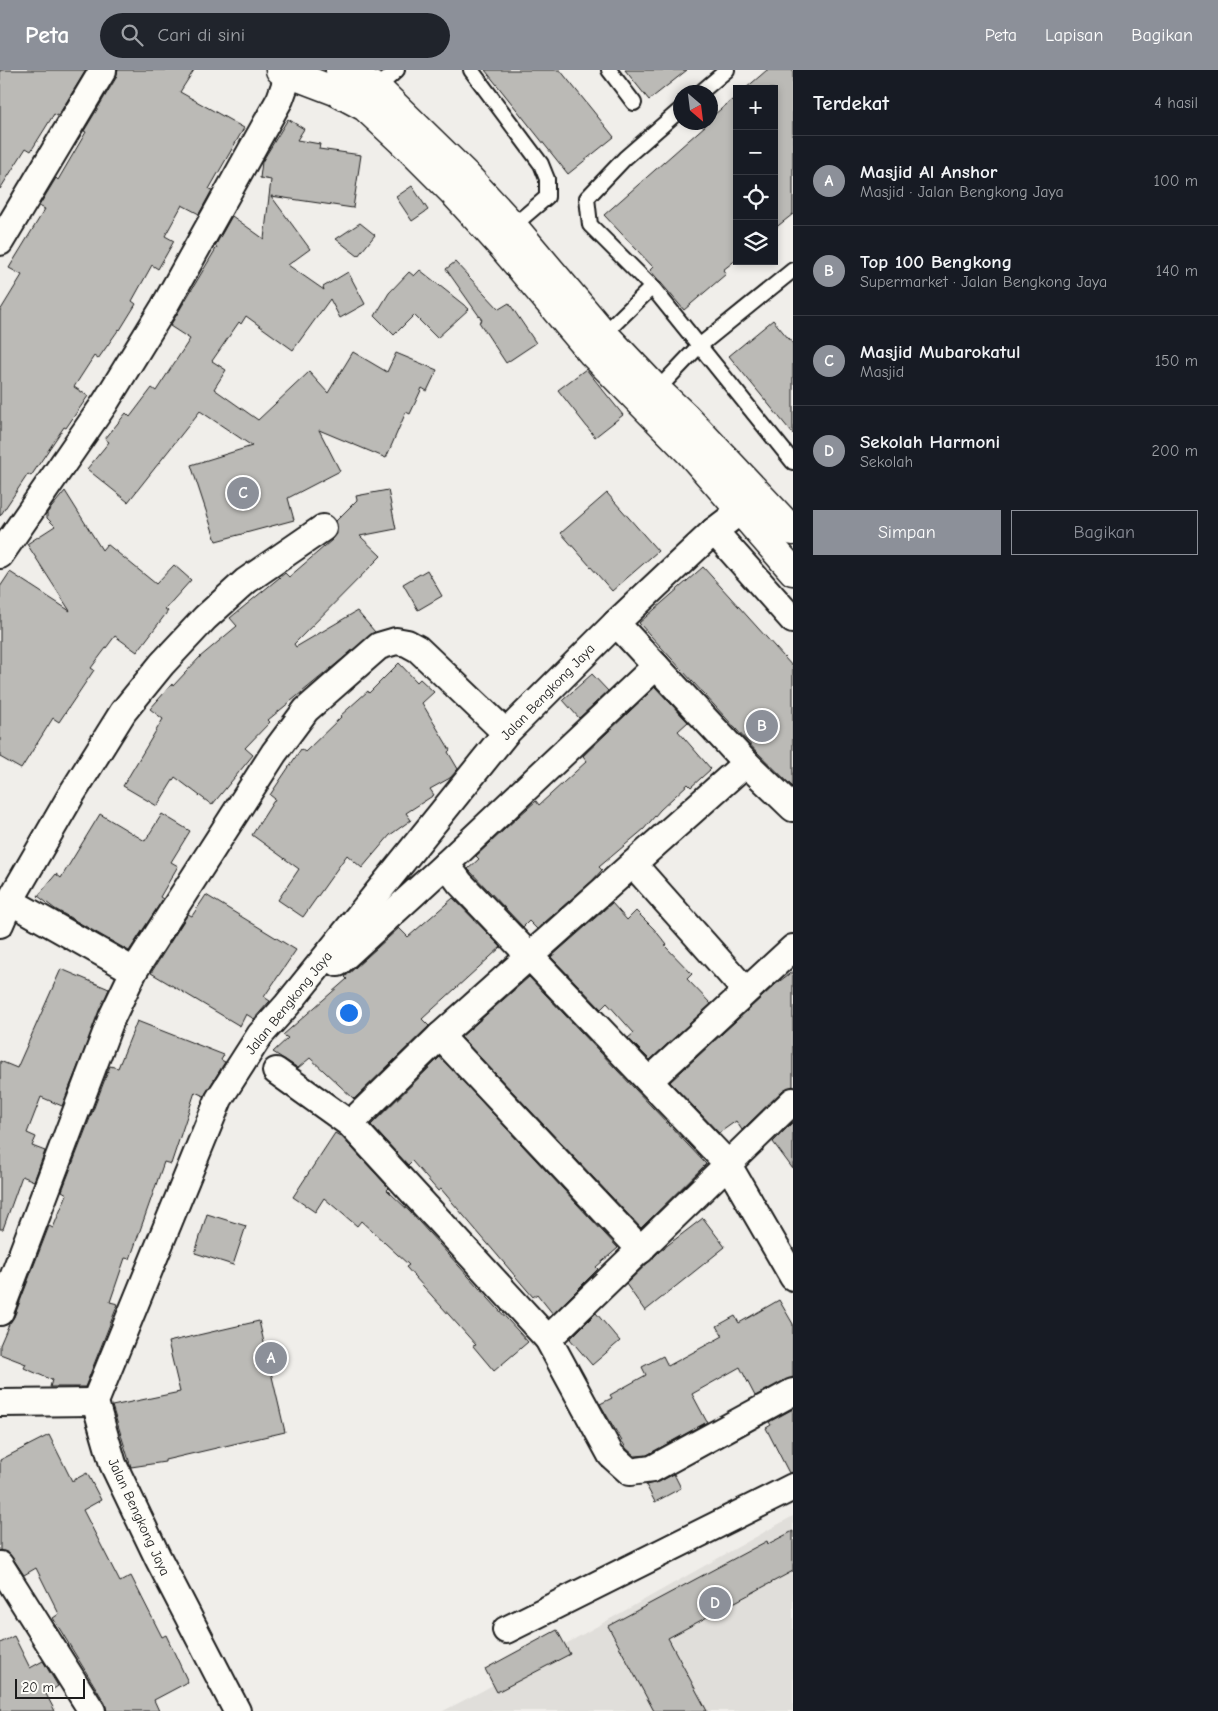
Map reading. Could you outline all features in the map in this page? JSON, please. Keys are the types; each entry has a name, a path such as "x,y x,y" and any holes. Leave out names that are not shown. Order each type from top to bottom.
{"main road":[{"path":"340,70 377,88 465,174 592,353 691,454 793,571"},
{"path":"284,72 335,91 365,107 454,192 501,223 657,390 686,416 793,531"}],"street":[{"path":"0,242 103,70"},
{"path":"0,555 105,403 164,307 280,99 284,72"},
{"name":"Jalan Bengkong Jaya","path":"237,1711 158,1558 113,1464 95,1402 219,1099 260,1035 288,1005 506,733 616,623 714,531 740,512"},
{"path":"134,971 5,912 72,792 123,712 162,664 205,618 246,581 323,528"},
{"path":"714,531 793,620"},
{"path":"616,623 746,763 793,808"},
{"path":"0,1312 112,1017 134,971 274,753 306,710 379,646 396,641 418,649 506,733"},
{"path":"288,1005 446,864 656,666"},
{"path":"350,1124 440,1036 746,763"},
{"path":"446,864 460,883 727,1164 793,1277"},
{"path":"633,864 746,990"},
{"path":"649,1081 793,948"},
{"path":"440,1036 641,1250"},
{"path":"276,1072 350,1124 548,1339 611,1455 630,1472 652,1469 793,1392"},
{"path":"548,1339 793,1101"},
{"path":"0,1403 95,1402"},
{"path":"506,1630 793,1487"},
{"path":"0,1565 92,1711"}],"lane":[{"path":"377,88 396,70"},
{"path":"471,70 541,164 547,178 547,197 501,223"},
{"path":"609,70 634,103"},
{"path":"709,85 727,70"},
{"path":"673,116 625,158 587,198 590,224 652,287 698,347 793,462"},
{"path":"657,390 698,347 793,270"},
{"path":"604,334 652,287"}],"shaded area":[{"path":"793,1516 793,1711 443,1711 482,1691"}],"building":[{"path":"0,70 86,70 58,116 54,114 31,151 26,148 0,189"},
{"path":"118,70 194,70 180,92 244,128 209,189 212,190 199,214 182,205 165,236 174,241 158,269 152,265 132,301 136,304 120,330 98,359 94,356 74,387 88,396 66,428 64,427 31,476 28,474 0,516 0,311 22,275 9,268 45,209 39,206 56,178 58,180 86,132 84,131 116,78"},
{"path":"485,70 560,70 614,137 568,174"},
{"path":"625,70 687,70 649,100"},
{"path":"767,70 793,70 793,214 778,226 778,85 750,85"},
{"path":"733,99 733,262 723,270 726,274 684,310 650,270 653,267 604,215 700,130 718,130 718,111"},
{"path":"288,119 304,129 297,140 320,144 319,149 361,155 353,208 271,196 310,249 288,265 324,290 323,287 348,272 365,304 340,318 330,299 293,350 246,316 241,324 239,322 212,361 226,370 214,389 258,420 309,372 328,393 353,352 387,372 396,353 437,370 427,391 422,388 410,414 406,412 386,458 319,430 340,471 288,498 294,520 216,541 191,465 252,446 200,411 128,502 87,469 109,442 105,439 126,413 130,417 152,388 156,391 190,339 170,326 217,247 215,246 232,216 264,239 271,180 260,178 262,162"},
{"path":"412,186 428,210 412,221 396,197"},
{"path":"360,223 375,235 358,256 336,239"},
{"path":"455,262 499,309 509,303 536,343 506,363 479,322 482,320 446,269"},
{"path":"420,270 469,309 437,338 414,315 394,335 375,316 389,293 409,272 414,276"},
{"path":"773,320 793,344 793,434 729,356"},
{"path":"586,369 623,415 595,437 558,390"},
{"path":"388,490 396,529 360,536 381,556 294,644 296,647 357,611 375,632 268,720 270,722 245,748 253,755 212,805 175,777 157,806 123,786 163,719 150,709 200,657 237,626 230,618 285,573 289,577 332,540 337,534 336,521 357,500 356,496"},
{"path":"65,491 102,550 107,544 156,584 174,565 191,580 165,609 168,611 137,652 115,636 91,668 94,670 59,722 53,718 21,769 0,757 0,587 10,572 70,611 27,544 55,526 47,518 47,513"},
{"path":"607,493 658,551 612,591 561,533"},
{"path":"703,567 793,667 793,787 757,752 639,623"},
{"path":"427,570 442,596 418,610 403,584"},
{"path":"399,663 417,682 420,679 434,692 422,703 450,750 448,752 458,769 450,778 430,789 434,795 406,813 411,820 390,835 362,868 347,855 303,917 278,900 299,869 252,835 275,799 270,795 301,749 305,752 340,716 368,691 369,693"},
{"path":"592,674 608,691 579,718 563,700"},
{"path":"655,687 688,722 678,731 711,769 691,787 688,784 660,810 644,829 599,867 602,870 592,881 537,929 529,921 523,927 468,869 479,859 476,856 519,816 536,801 539,805 587,761 583,756"},
{"path":"100,814 145,841 162,814 190,831 171,862 178,866 160,897 163,899 129,951 55,909 38,896 56,874 61,878"},
{"path":"206,895 296,950 264,997 270,1001 254,1019 246,1014 240,1026 151,973 188,914 192,916"},
{"path":"453,898 501,947 422,1019 429,1026 354,1099 310,1058 298,1068 273,1052 288,1038 283,1035 347,979 345,977 399,928 408,937"},
{"path":"612,903 627,920 636,911 654,929 667,945 665,946 692,974 687,979 711,1004 650,1060 628,1038 634,1033 607,1003 601,1009 551,957"},
{"path":"61,969 109,989 62,1106 41,1097 27,1133 36,1137 32,1146 45,1151 34,1181 22,1176 3,1229 0,1229 0,1061 17,1068"},
{"path":"793,971 793,1086 783,1090 742,1130 736,1121 719,1133 670,1082 776,984"},
{"path":"529,977 706,1164 641,1228 461,1037"},
{"path":"137,1021 224,1055 221,1060 225,1062 204,1096 195,1092 171,1164 164,1162 130,1259 125,1258 110,1302 118,1304 85,1387 50,1387 52,1380 24,1368 26,1364 0,1354 0,1345 14,1317 49,1226 53,1228 67,1194 62,1191 110,1066 118,1068"},
{"path":"440,1057 618,1248 596,1267 598,1269 553,1314 537,1294 533,1297 441,1189 438,1191 412,1161 408,1165 371,1125"},
{"path":"793,1122 793,1169 773,1142"},
{"path":"335,1133 342,1137 389,1188 387,1190 410,1212 528,1342 494,1371 473,1346 476,1345 406,1267 409,1265 361,1221 357,1226 324,1198 315,1212 293,1197"},
{"path":"207,1214 246,1226 233,1265 195,1253"},
{"path":"703,1218 725,1247 645,1311 626,1284 660,1251"},
{"path":"779,1300 793,1324 793,1377 755,1396 740,1367 692,1394 707,1422 647,1455 635,1456 626,1448 600,1404 612,1398 610,1395 646,1375 642,1367 663,1356 668,1366 723,1336 717,1326 735,1316 739,1323"},
{"path":"596,1313 620,1341 592,1365 570,1339"},
{"path":"259,1321 285,1432 165,1460 165,1462 131,1467 112,1406 180,1392 168,1342"},
{"path":"793,1409 793,1472 789,1473 766,1428 771,1425 769,1422"},
{"path":"49,1435 72,1481 87,1473 101,1500 83,1510 120,1582 131,1576 162,1637 166,1635 188,1682 154,1700 159,1711 107,1711 105,1703 53,1618 59,1614 36,1568 24,1575 12,1557 0,1550 0,1460"},
{"path":"674,1474 681,1488 655,1502 646,1485 659,1482"},
{"path":"793,1531 793,1571 668,1638 707,1711 654,1711 608,1626 767,1541 768,1544"},
{"path":"557,1630 570,1654 497,1692 485,1669"},
{"path":"14,1636 30,1668 43,1661 58,1686 46,1694 55,1711 0,1711 0,1643"}],"place":[{"name":"Masjid Mubarokatul","path":"243,493"},
{"name":"Top 100 Bengkong","path":"762,726"},
{"name":"Masjid Al Anshor","path":"271,1358"},
{"name":"Sekolah Harmoni","path":"715,1603"}]}
